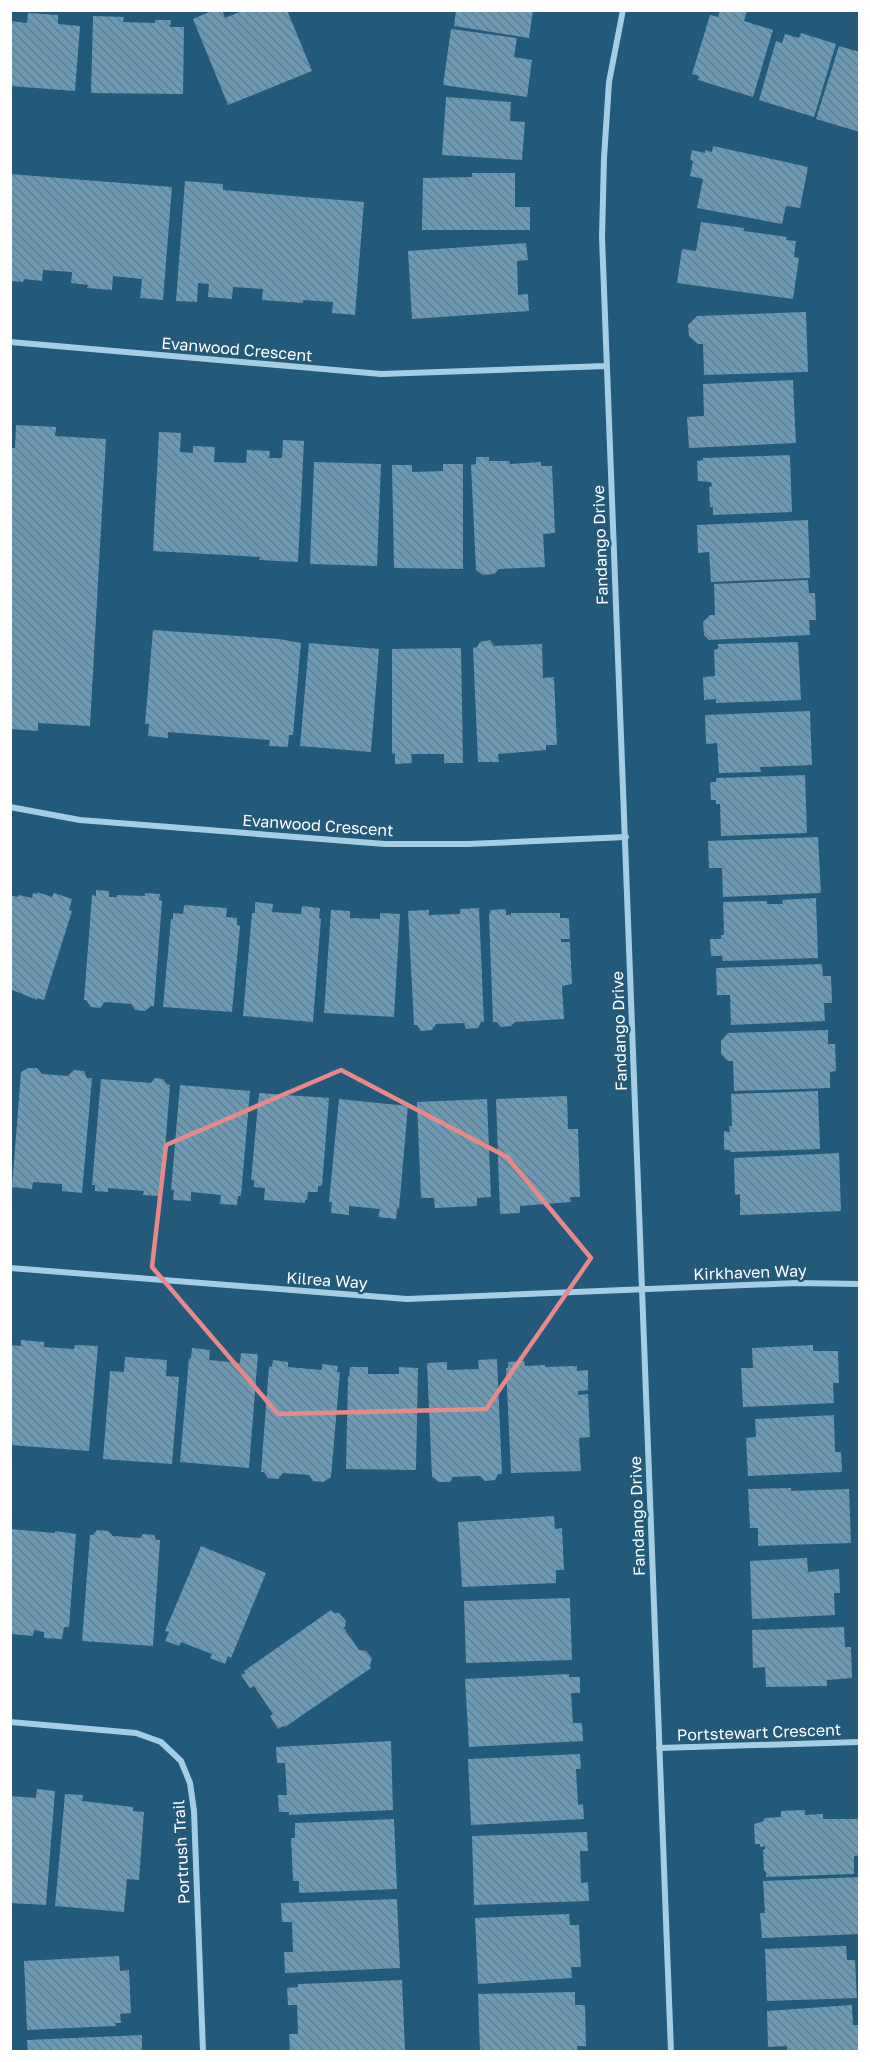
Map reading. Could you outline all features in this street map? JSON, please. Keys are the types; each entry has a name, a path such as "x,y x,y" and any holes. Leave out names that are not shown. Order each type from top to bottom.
{"street":[{"name":"Fandango Drive","path":"623,10 609,82 602,237 671,2052"},
{"name":"Evanwood Crescent","path":"10,342 381,374 606,366"},
{"name":"Evanwood Crescent","path":"10,807 80,820 385,844 468,844 626,837"},
{"name":"Kilrea Way","path":"10,1268 406,1299 642,1290"},
{"name":"Kirkhaven Way","path":"642,1290 797,1283 860,1284"},
{"name":"Portrush Trail","path":"10,1722 136,1733 161,1742 181,1761 190,1783 194,1811 202,2052"},
{"name":"Portstewart Crescent","path":"659,1749 860,1742"}],"highlighted area":[{"path":"341,1070 507,1157 591,1258 486,1409 278,1414 152,1267 166,1145"}],"building":[{"path":"214,10 222,10 225,18 248,10 287,10 312,71 228,105 193,19"},
{"path":"456,10 533,10 529,38 454,26"},
{"path":"720,10 747,10 744,21 773,30 753,97 698,80 699,76 692,74 710,15 718,17"},
{"path":"28,13 58,15 58,24 80,26 75,91 10,86 10,21 27,23"},
{"path":"93,16 124,17 123,22 155,23 155,20 171,20 170,27 184,27 183,94 91,93"},
{"path":"451,29 517,38 514,57 532,60 527,97 443,85"},
{"path":"801,33 836,44 814,117 759,100 776,41 782,43 785,34 799,38"},
{"path":"839,46 860,52 860,132 816,119"},
{"path":"446,97 511,102 510,121 525,122 522,160 442,155"},
{"path":"713,146 808,167 800,208 786,206 782,224 697,208 703,179 690,176 693,161 690,160 692,150 712,152"},
{"path":"472,173 515,173 515,207 530,207 530,230 422,230 423,178 472,177"},
{"path":"10,174 172,187 163,300 140,298 142,279 113,276 112,290 87,288 88,285 71,283 72,272 43,270 42,281 24,279 23,282 10,281"},
{"path":"185,181 223,184 223,190 364,202 355,315 332,313 333,302 303,300 303,303 262,300 263,289 233,287 232,299 208,297 209,284 198,283 197,302 176,301"},
{"path":"701,222 744,228 744,231 787,237 786,240 796,241 794,257 799,258 793,299 677,283 682,249 696,251"},
{"path":"526,243 528,260 517,261 518,295 528,294 529,311 412,319 408,251"},
{"path":"806,312 808,372 704,375 703,344 698,344 689,336 688,325 697,316"},
{"path":"793,380 796,443 689,448 687,417 704,416 703,384"},
{"path":"16,425 56,427 55,436 106,439 90,726 38,723 38,731 10,729 10,468 12,448 15,448"},
{"path":"159,432 181,433 180,452 193,453 193,446 215,447 214,462 246,463 247,450 270,451 269,458 282,458 283,440 304,441 298,562 259,560 260,557 153,551"},
{"path":"790,455 792,512 713,515 713,507 710,507 711,482 698,481 697,461 703,458"},
{"path":"476,457 489,457 489,461 509,461 510,464 541,462 541,466 552,466 555,533 543,534 545,567 499,569 494,574 483,575 476,570 471,465 476,464"},
{"path":"314,462 381,464 377,566 310,564"},
{"path":"443,464 463,464 463,569 394,568 392,465 412,465 412,472 443,471"},
{"path":"808,520 810,578 711,582 709,552 698,553 697,525"},
{"path":"808,580 809,593 815,593 816,620 809,620 810,635 709,640 704,635 703,622 710,615 715,615 714,584"},
{"path":"153,630 279,639 301,643 293,735 289,735 288,747 269,746 270,740 168,732 168,738 148,736 149,724 145,724"},
{"path":"490,640 494,646 542,644 543,678 554,677 557,745 546,745 546,750 498,754 499,762 478,762 473,648 477,647 480,642"},
{"path":"798,642 801,700 716,703 716,699 704,700 703,677 715,676 714,650 718,649 718,644"},
{"path":"309,643 379,649 371,752 300,746"},
{"path":"461,648 463,763 444,763 444,754 411,754 412,763 395,764 395,753 392,754 392,649"},
{"path":"810,711 812,765 760,767 761,772 719,773 717,743 706,744 705,715"},
{"path":"805,775 807,833 721,836 720,804 716,804 716,800 711,800 710,782 716,782 716,778"},
{"path":"818,837 821,893 723,897 722,868 709,868 708,841"},
{"path":"96,890 109,891 109,897 145,896 145,893 160,894 159,900 162,901 154,1006 145,1011 135,1010 131,1004 105,1002 100,1008 91,1007 84,1000 92,895 96,896"},
{"path":"37,892 52,897 54,893 72,899 69,910 72,911 44,1000 37,998 37,1000 10,989 10,895 32,898 33,893 37,894"},
{"path":"816,898 818,958 723,961 722,956 711,956 710,939 721,939 721,935 724,935 723,902 767,901 767,904 783,904 782,900"},
{"path":"255,902 273,904 272,912 301,914 302,906 320,908 313,1022 243,1016 252,913 255,913"},
{"path":"184,905 227,908 226,917 237,918 237,925 240,926 232,1012 163,1007 171,919 173,919 173,913 183,914"},
{"path":"479,908 484,1022 481,1022 478,1028 466,1029 464,1023 436,1024 432,1030 421,1031 417,1025 414,1025 408,911 429,910 429,915 460,914 460,909"},
{"path":"506,909 506,915 511,915 511,913 560,913 560,918 569,918 570,939 561,939 561,942 570,942 572,984 562,986 564,1019 515,1022 511,1026 501,1027 497,1022 493,1022 489,915 491,910"},
{"path":"331,910 350,911 350,918 380,919 380,913 400,914 394,1017 324,1013"},
{"path":"822,964 823,976 831,976 832,1003 824,1003 825,1021 731,1025 730,995 717,995 716,968"},
{"path":"828,1030 828,1044 835,1044 836,1071 830,1072 830,1088 734,1091 733,1061 728,1061 721,1054 721,1041 728,1033"},
{"path":"28,1068 37,1068 42,1074 68,1076 74,1070 84,1071 87,1078 92,1078 82,1193 62,1191 62,1184 33,1182 32,1189 12,1187 21,1072"},
{"path":"155,1078 163,1079 170,1085 162,1190 159,1190 159,1196 143,1195 144,1191 108,1188 108,1192 95,1191 95,1185 92,1185 101,1079 151,1083"},
{"path":"180,1085 250,1091 241,1196 238,1196 237,1205 220,1204 221,1195 191,1192 191,1201 173,1200 174,1190 171,1190"},
{"path":"818,1091 820,1149 731,1152 724,1150 724,1131 730,1132 729,1126 732,1126 731,1094"},
{"path":"259,1093 329,1098 322,1186 318,1186 318,1192 308,1192 305,1203 264,1200 265,1188 254,1187 254,1180 251,1180"},
{"path":"567,1096 568,1129 578,1129 580,1197 570,1197 571,1202 520,1206 520,1213 500,1214 496,1099"},
{"path":"339,1099 408,1106 399,1209 397,1208 396,1219 378,1217 380,1209 349,1206 349,1215 331,1213 332,1202 329,1202"},
{"path":"487,1099 491,1197 477,1198 477,1206 435,1208 434,1198 421,1198 417,1102"},
{"path":"839,1153 841,1211 740,1215 740,1194 735,1195 734,1158"},
{"path":"21,1340 44,1342 44,1347 74,1349 75,1345 98,1346 89,1451 10,1445 10,1345 21,1346"},
{"path":"813,1345 813,1351 838,1351 839,1383 833,1383 834,1403 743,1407 741,1368 753,1368 752,1348"},
{"path":"192,1348 210,1350 209,1360 240,1363 241,1353 258,1354 249,1468 180,1462 189,1358 191,1359"},
{"path":"125,1357 167,1360 166,1376 179,1377 172,1464 103,1459 110,1371 124,1372"},
{"path":"497,1359 502,1474 498,1474 495,1480 485,1481 480,1476 453,1477 450,1482 439,1482 432,1477 427,1363 447,1362 447,1370 479,1369 478,1360"},
{"path":"273,1360 288,1362 288,1367 322,1370 322,1364 338,1366 337,1372 340,1372 331,1477 323,1482 313,1481 309,1475 283,1473 278,1479 268,1478 264,1472 261,1472 269,1366 272,1367"},
{"path":"524,1361 525,1366 577,1366 577,1371 588,1370 588,1390 578,1391 578,1395 588,1394 590,1437 579,1438 581,1471 511,1473 506,1368 508,1368 508,1362"},
{"path":"350,1367 368,1367 368,1374 399,1374 399,1367 418,1368 416,1470 346,1469"},
{"path":"834,1415 835,1452 841,1452 842,1472 748,1476 746,1438 756,1437 755,1419"},
{"path":"791,1488 791,1491 849,1489 851,1543 758,1546 758,1528 750,1528 748,1489"},
{"path":"554,1516 555,1529 562,1528 564,1570 556,1570 556,1583 462,1587 458,1522"},
{"path":"10,1529 76,1534 69,1627 64,1627 62,1639 44,1638 44,1632 34,1630 33,1636 10,1634"},
{"path":"97,1530 108,1531 113,1536 140,1538 143,1534 154,1535 156,1540 160,1540 153,1646 82,1641 90,1535"},
{"path":"201,1546 266,1573 231,1658 228,1656 225,1664 210,1658 212,1654 181,1642 179,1646 165,1641 169,1632 165,1631"},
{"path":"807,1558 808,1572 839,1569 840,1593 834,1593 835,1615 752,1619 750,1561"},
{"path":"570,1598 572,1660 466,1663 464,1601"},
{"path":"331,1610 339,1613 346,1621 343,1627 359,1650 366,1651 372,1658 371,1668 285,1727 278,1729 270,1716 273,1714 254,1686 250,1688 241,1675"},
{"path":"844,1627 845,1647 851,1647 852,1678 827,1680 827,1686 766,1687 765,1667 753,1668 752,1630"},
{"path":"569,1674 569,1677 580,1677 580,1693 571,1693 573,1723 582,1723 583,1741 469,1747 465,1679"},
{"path":"391,1741 393,1810 289,1815 289,1812 279,1812 278,1795 287,1795 285,1763 277,1763 276,1747"},
{"path":"580,1754 581,1769 576,1769 578,1805 583,1804 584,1819 471,1825 468,1759"},
{"path":"37,1789 55,1791 46,1905 10,1903 10,1796 36,1798"},
{"path":"65,1794 83,1795 82,1801 133,1807 133,1811 144,1812 139,1880 127,1879 124,1912 55,1906"},
{"path":"805,1810 805,1815 823,1814 823,1819 858,1819 860,1856 854,1856 854,1874 766,1877 763,1850 765,1846 760,1847 760,1844 755,1844 754,1824 764,1821 764,1818 781,1817 781,1811"},
{"path":"394,1819 397,1889 299,1893 299,1881 293,1881 291,1838 295,1838 295,1823"},
{"path":"587,1832 588,1851 580,1851 581,1883 588,1882 589,1901 474,1905 472,1836"},
{"path":"860,1877 860,1934 762,1938 760,1913 765,1913 763,1881"},
{"path":"397,1899 400,1968 285,1973 284,1952 293,1952 292,1922 282,1922 281,1903"},
{"path":"569,1914 570,1925 579,1925 581,1967 571,1967 572,1978 478,1984 475,1918"},
{"path":"846,1946 847,1960 855,1960 857,1998 767,2001 765,1949"},
{"path":"119,1956 120,1971 129,1970 131,2013 120,2014 121,2023 115,2023 116,2026 27,2030 24,1961"},
{"path":"402,1980 405,2051 290,2052 289,2034 298,2034 297,2005 288,2005 287,1988 298,1987 298,1984"},
{"path":"575,1992 575,2005 585,2005 586,2046 577,2046 578,2052 480,2052 478,1994"},
{"path":"852,2005 853,2025 860,2025 860,2052 787,2052 787,2046 768,2047 767,2011"},
{"path":"142,2035 142,2052 28,2052 27,2040"}]}
